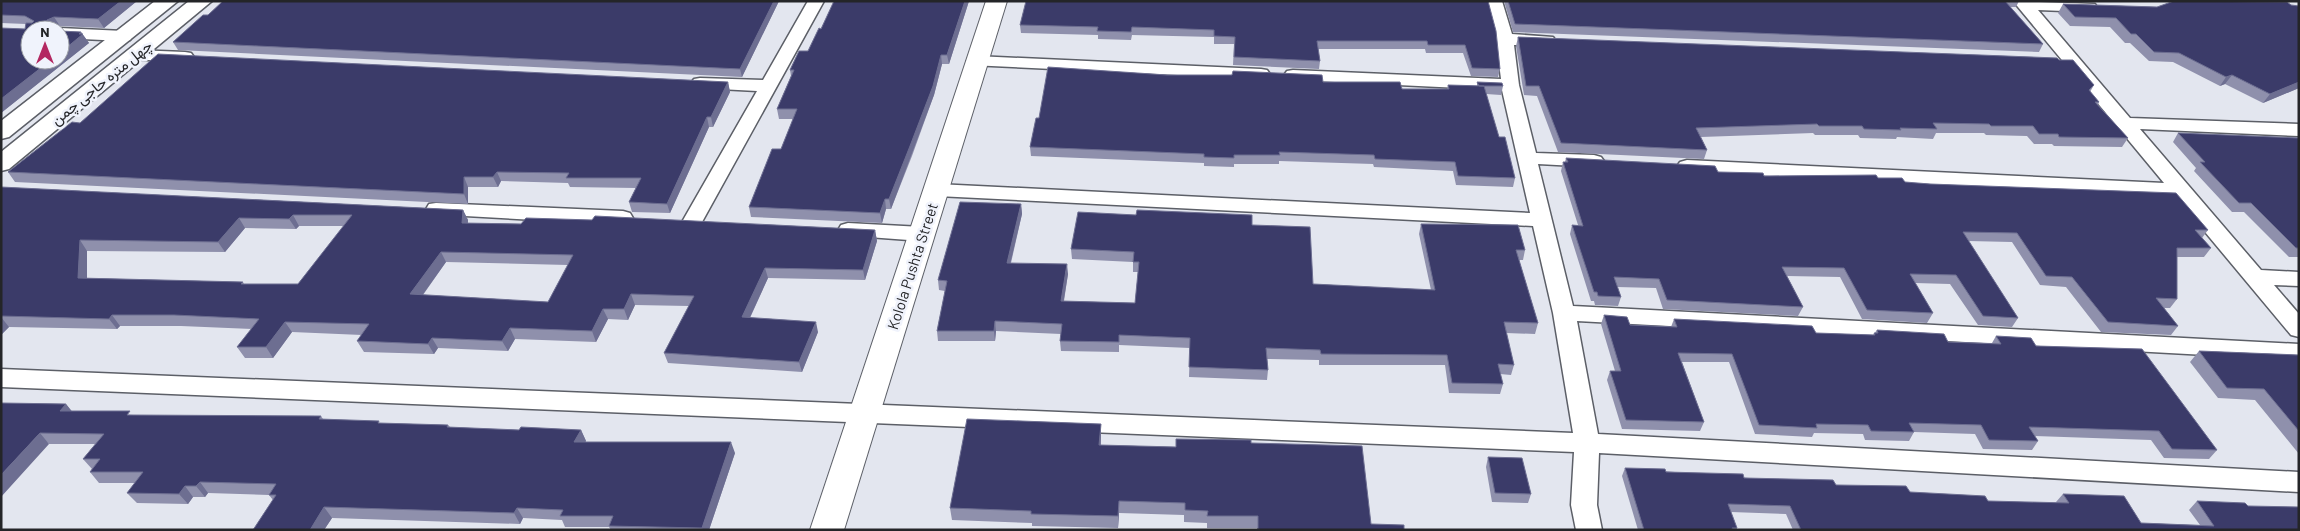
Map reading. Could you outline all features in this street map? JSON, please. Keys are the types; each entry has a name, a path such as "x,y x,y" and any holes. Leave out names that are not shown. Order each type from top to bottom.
{"main road":[{"name":"Kolola Pushta Street","path":"827,530 976,61 997,1"}],"street":[{"name":"چهل متره حاجی چمن","path":"1,132 168,1"},
{"name":"چهل متره حاجی چمن","path":"1,164 202,1"},
{"path":"692,222 816,1"},
{"path":"1494,1 1505,39 1510,85 1564,313 1587,444 1584,505 1589,530"},
{"path":"2023,3 2103,7"},
{"path":"2023,3 2299,329"},
{"path":"70,33 124,36"},
{"path":"1505,39 1565,42"},
{"path":"135,55 205,58"},
{"path":"976,61 1510,85"},
{"path":"2052,61 2072,61"},
{"path":"680,82 769,86"},
{"path":"2124,122 2299,130"},
{"path":"1527,158 1616,162"},
{"path":"1665,164 2181,190"},
{"path":"936,190 1541,220"},
{"path":"416,208 643,219"},
{"path":"826,229 922,234"},
{"path":"2255,277 2299,279"},
{"path":"1564,313 2299,352"},
{"path":"1,378 1587,444 2299,482"}],"building":[{"path":"1,1 121,1 98,19 54,17 47,20 32,20 25,16 1,15"},
{"path":"223,1 774,1 740,69 173,42 203,15 208,15"},
{"path":"834,1 965,1 947,55 941,55 933,86 910,146 889,199 885,199 880,213 749,207 772,149 781,149 797,109 777,109 794,70 790,70 799,51 808,51"},
{"path":"1026,1 1488,1 1496,31 1500,69 1472,68 1465,45 1428,45 1427,41 1317,41 1320,61 1234,57 1235,37 1214,36 1214,30 1132,27 1131,32 1097,31 1098,27 1020,25"},
{"path":"1508,1 2005,1 2043,44 1515,24"},
{"path":"2174,1 2287,2 2291,5 2299,6 2299,82 2270,94 2232,75 2226,77 2179,53 2154,52 2136,34 2131,34 2116,18 2075,17 2063,4 2157,7"},
{"path":"1,28 20,29 20,70 38,70 1,99"},
{"path":"70,31 81,32 79,34 83,34 70,45"},
{"path":"1518,37 2073,60 2094,85 2089,90 2099,102 2095,102 2128,138 2059,137 2058,134 2039,134 2033,126 1991,126 1989,124 1933,123 1937,129 1900,128 1901,130 1864,129 1862,126 1819,126 1817,124 1696,128 1707,150 1561,143 1539,86 1526,86"},
{"path":"158,54 728,82 711,117 707,117 667,204 629,202 641,178 566,178 569,173 497,172 493,177 464,177 464,194 8,172 72,122 80,123"},
{"path":"1048,67 1167,75 1232,75 1233,71 1322,75 1323,82 1400,82 1402,89 1449,89 1448,85 1484,86 1499,137 1505,137 1515,178 1458,176 1455,162 1375,159 1374,155 1279,152 1280,155 1234,155 1234,158 1204,157 1204,154 1030,147 1036,118 1039,118"},
{"path":"1477,82 1502,83 1503,86 1479,86"},
{"path":"2178,133 2299,138 2299,248 2296,248 2251,203 2239,203 2200,162 2205,162"},
{"path":"1566,158 1715,166 1718,172 1763,173 1764,176 1876,175 1878,178 1902,178 1905,182 1930,184 2176,193 2208,230 2195,230 2211,248 2177,248 2177,299 2156,298 2178,326 2108,322 2072,277 2046,276 2017,233 1963,232 2018,318 1983,316 1956,275 1910,274 1933,313 1867,310 1844,268 1782,267 1803,307 1667,300 1659,279 1614,277 1621,297 1598,296 1597,292 1594,292 1572,225 1583,226 1563,162 1568,162"},
{"path":"1,187 463,210 462,223 521,224 526,218 592,220 595,216 875,230 863,270 765,268 742,317 816,322 799,362 664,353 694,296 631,294 624,309 603,309 592,331 510,328 502,341 432,338 428,344 357,341 369,324 285,322 266,347 237,347 259,319 174,315 112,315 109,319 1,316","holes":["293,215 352,215 298,284 241,284 243,282 78,278 80,240 218,242 239,218 289,219","441,252 573,255 548,302 410,294"]},
{"path":"960,202 1021,204 1007,263 1067,264 1061,301 1135,303 1139,262 1133,262 1134,252 1071,249 1078,212 1136,215 1137,210 1252,215 1252,225 1310,227 1313,284 1435,290 1421,224 1518,225 1525,250 1516,250 1538,323 1504,322 1514,365 1498,364 1503,384 1452,383 1447,355 1321,354 1320,350 1266,348 1268,370 1189,367 1190,338 1119,335 1119,342 1060,341 1062,324 995,321 994,331 937,331 947,281 938,280"},
{"path":"1604,315 1627,317 1630,325 1677,327 1674,319 1812,326 1816,333 1875,335 1874,333 1878,333 1877,330 1944,334 1948,342 2001,344 1996,336 2031,338 2036,346 2142,349 2217,450 2172,449 2159,431 2029,427 2038,441 1989,440 1981,425 1909,423 1914,432 1871,431 1868,425 1816,424 1817,428 1759,425 1732,354 1678,353 1704,422 1626,420 1610,371 1621,371"},
{"path":"2199,351 2299,355 2299,431 2264,389 2227,388"},
{"path":"1,403 66,404 60,411 130,411 127,415 321,416 319,419 448,425 447,427 519,430 521,427 581,430 574,442 731,442 702,528 609,526 613,516 560,516 563,510 517,508 514,513 324,507 310,530 253,530 276,495 269,495 276,484 200,482 196,486 185,486 179,494 127,493 143,472 90,472 100,459 83,459 104,434 40,433 1,475"},
{"path":"967,419 1101,424 1099,445 1176,447 1176,439 1251,440 1251,443 1362,446 1371,524 1404,525 1404,530 1258,530 1258,516 1207,516 1208,511 1185,510 1185,503 1119,501 1118,516 1031,514 1031,511 950,508"},
{"path":"1488,457 1522,458 1531,494 1495,493"},
{"path":"1625,468 1665,469 1666,472 1743,474 1744,478 1833,480 1836,485 1906,486 1910,492 1985,496 1988,501 2069,503 2063,494 2124,496 2141,523 2214,526 2197,501 2245,503 2248,506 2299,507 2299,530 1801,530 1790,506 1728,504 1737,528 1732,528 1733,530 1644,530"}]}
